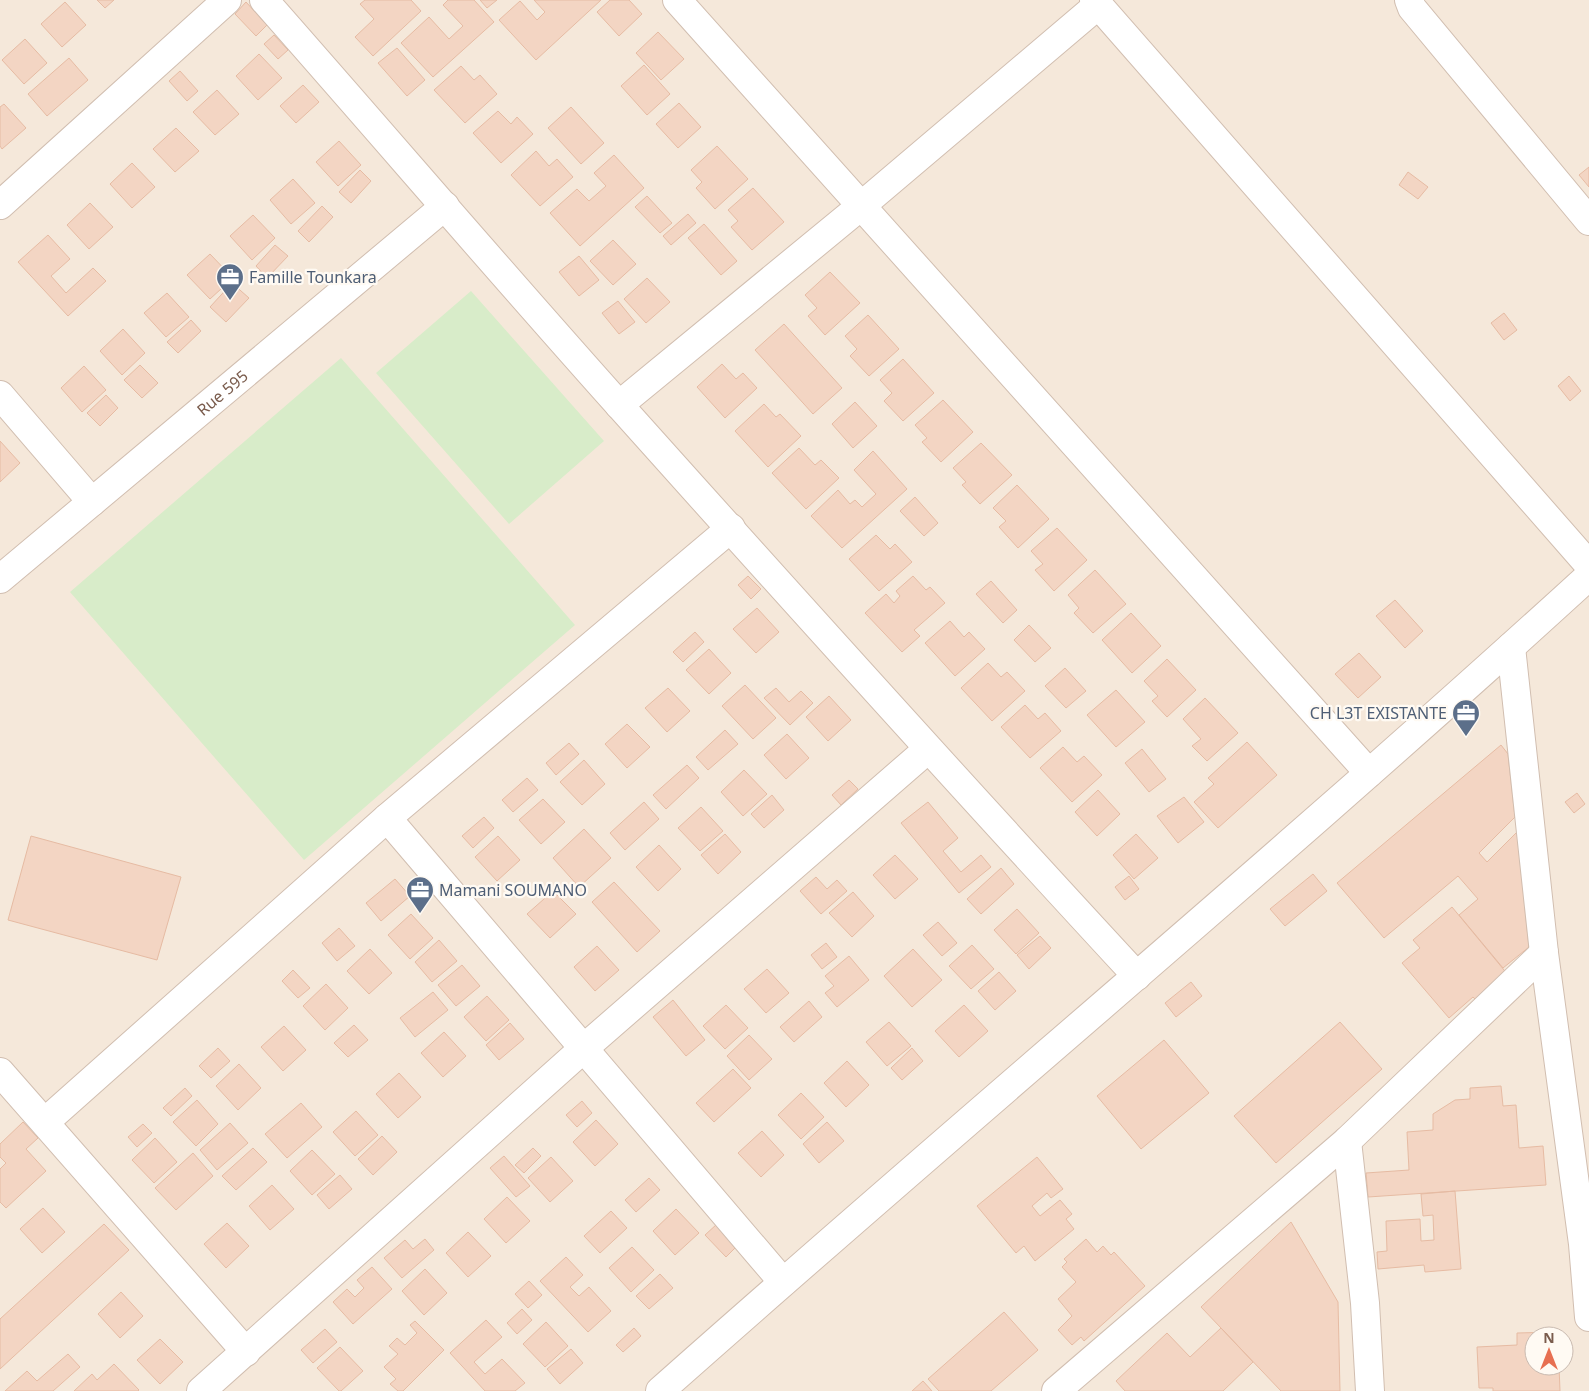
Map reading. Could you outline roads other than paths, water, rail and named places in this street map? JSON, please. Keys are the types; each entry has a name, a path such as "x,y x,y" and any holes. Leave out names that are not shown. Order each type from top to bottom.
{"street":[{"path":"0,205 228,0"},
{"path":"264,0 620,405 928,749 1137,976"},
{"path":"677,0 1369,773"},
{"path":"1409,0 1412,8 1589,222"},
{"path":"620,405 861,206 1096,3 1589,565"},
{"name":"Rue 595","path":"0,579 445,206"},
{"path":"0,395 92,502"},
{"path":"44,1122 387,818 732,528"},
{"path":"660,1391 1369,773 1589,576"},
{"path":"1511,647 1544,953 1586,1243 1589,1317"},
{"path":"201,1391 583,1049 928,749"},
{"path":"387,818 783,1282"},
{"path":"1056,1391 1347,1141 1544,953"},
{"path":"0,1072 246,1352"},
{"path":"1347,1141 1365,1303 1370,1391"}],"place":[{"name":"Famille Tounkara","path":"230,301"},
{"name":"CH L3T EXISTANTE","path":"1466,737"},
{"name":"Mamani SOUMANO","path":"420,914"}]}
